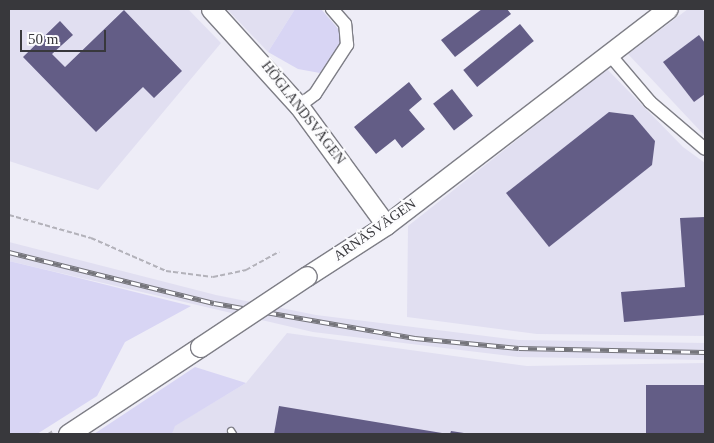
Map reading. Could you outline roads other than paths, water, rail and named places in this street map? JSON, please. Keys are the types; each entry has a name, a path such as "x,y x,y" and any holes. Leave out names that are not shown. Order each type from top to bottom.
{"street":[{"name":"HÖGLANDSVÄGEN","path":"211,9 299,106 386,225"},
{"path":"299,106 315,94 348,44 345,24 332,9"},
{"name":"ARNÄSVÄGEN","path":"68,434 386,225 668,9"},
{"path":"610,55 650,102 705,149"}],"railway":[{"path":"9,252 214,303 415,338 519,348 705,352"}]}
